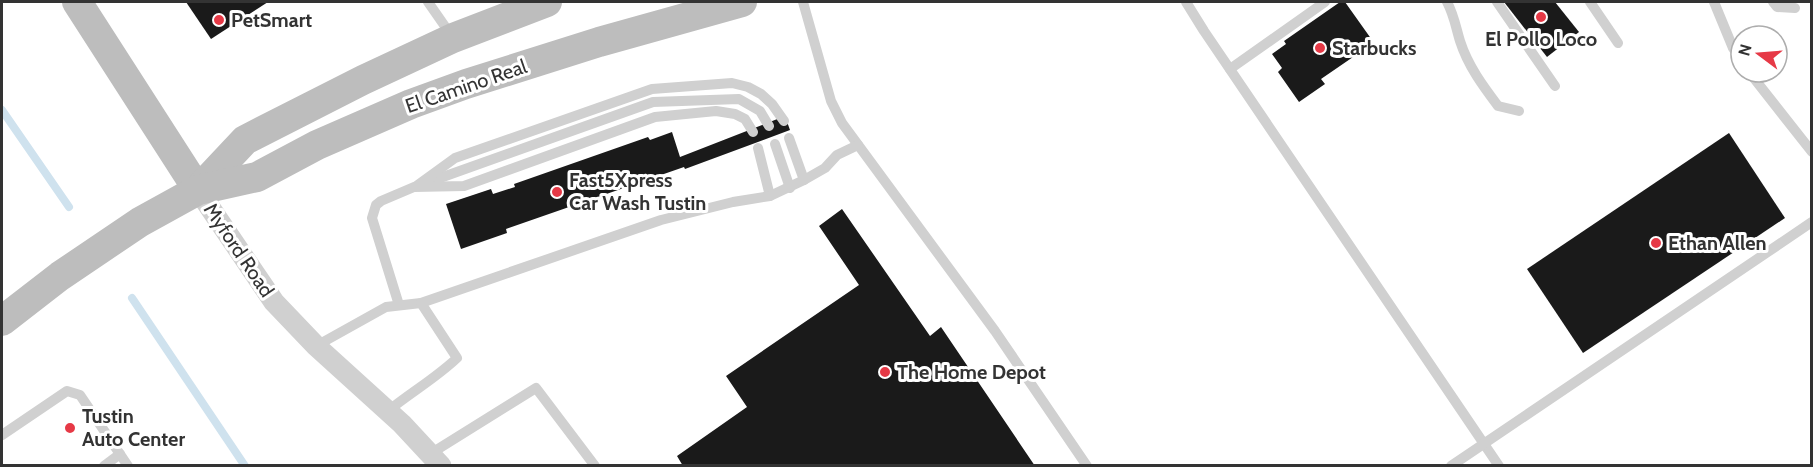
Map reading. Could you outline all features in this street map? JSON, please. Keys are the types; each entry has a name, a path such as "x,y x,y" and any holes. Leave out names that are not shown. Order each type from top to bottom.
{"main road":[{"name":"Myford Road","path":"77,2 198,190"},
{"name":"El Camino Real","path":"198,190 245,140 363,80 453,38 547,2"},
{"name":"El Camino Real","path":"2,321 60,276 140,222 198,190 256,177 317,145 411,104 466,84 599,42 742,2"}],"street":[{"name":"Myford Road","path":"198,190 274,302 316,346 388,411 436,460"}],"lane":[{"path":"428,2 453,38"},
{"path":"803,2 831,101 858,145 995,331 1087,465"},
{"path":"1186,2 1498,465"},
{"path":"1230,69 1325,2"},
{"path":"1447,2 1453,13 1460,42 1471,68 1498,106 1519,111"},
{"path":"1497,2 1555,86"},
{"path":"1590,2 1618,43"},
{"path":"1714,2 1729,40"},
{"path":"1773,2 1776,7 1795,8"},
{"path":"414,187 455,158 652,89 732,83 748,87 761,94 772,104 784,121"},
{"path":"1758,84 1812,152"},
{"path":"399,305 372,218 376,205 381,201 414,187 654,102 739,99 760,111 769,126"},
{"path":"414,187 464,186 655,117 716,111 735,114 745,119 753,132"},
{"path":"789,138 804,180"},
{"path":"776,144 790,188"},
{"path":"316,346 386,307 421,303 662,220 733,202 770,196 790,188 825,168 837,155 858,145"},
{"path":"758,148 770,196"},
{"path":"1451,465 1812,222"},
{"path":"388,411 416,388 442,372 457,358 421,303"},
{"path":"436,460 536,388 595,465"},
{"path":"2,435 67,391 80,395 128,465"},
{"path":"104,465 120,454"}],"building":[{"name":"PetSmart","path":"186,2 268,2 211,39"},
{"name":"Starbucks","path":"1340,2 1345,2 1372,40 1354,52 1356,55 1321,79 1325,84 1299,102 1278,72 1282,68 1272,54 1286,44 1284,41"},
{"name":"El Pollo Loco","path":"1504,2 1555,2 1579,32 1547,57"},
{"name":"Fast5Xpress Car Wash Tustin","path":"785,116 790,130 685,169 684,167 506,229 507,233 461,249 446,204 491,189 493,194 515,187 514,184 648,137 650,140 672,132 680,157"},
{"name":"Ethan Allen","path":"1729,133 1785,218 1583,353 1527,269"},
{"name":"The Home Depot","path":"842,209 930,336 941,327 1035,466 683,466 677,456 747,407 726,376 859,285 819,226"}],"waterway":[{"path":"2,110 69,207"},
{"path":"132,298 245,466"}],"place":[{"name":"El Pollo Loco","path":"1541,17"},
{"name":"PetSmart","path":"219,20"},
{"name":"Starbucks","path":"1320,48"},
{"name":"Fast5Xpress Car Wash Tustin","path":"557,192"},
{"name":"Ethan Allen","path":"1656,243"},
{"name":"The Home Depot","path":"885,372"},
{"name":"Tustin Auto Center","path":"70,428"}]}
